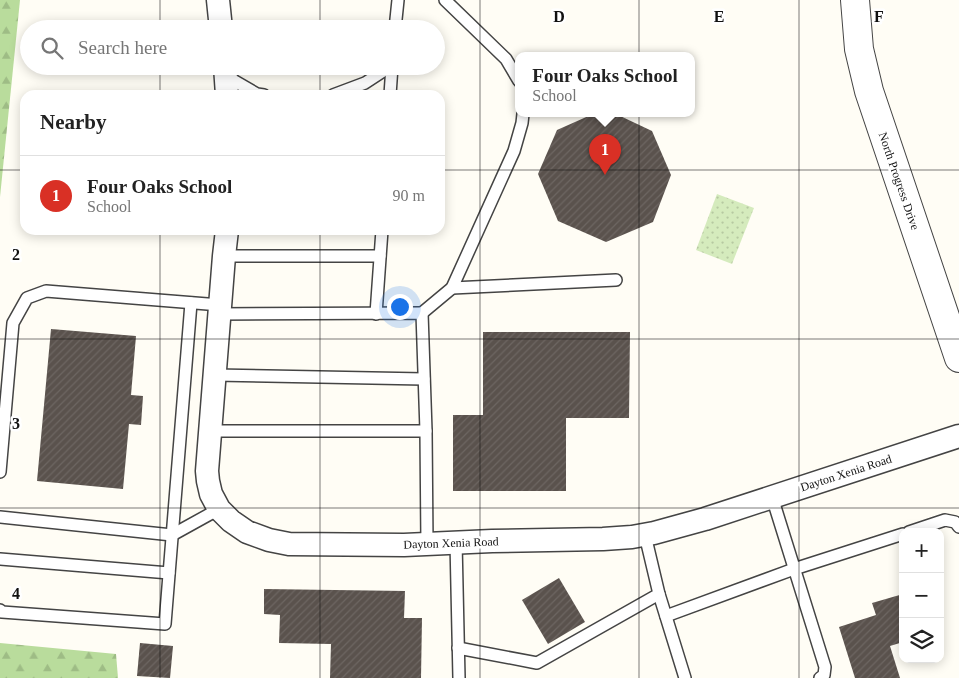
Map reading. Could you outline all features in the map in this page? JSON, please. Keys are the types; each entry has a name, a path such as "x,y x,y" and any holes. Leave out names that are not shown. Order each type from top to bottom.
{"street":[{"path":"218,0 220,20"},
{"name":"North Progress Drive","path":"855,0 859,49 868,91 959,358"},
{"name":"Dayton Xenia Road","path":"226,235 214,375 207,471 208,481 211,494 219,509 231,521 247,532 269,540 289,544 404,545 632,537 704,519 959,436"}],"lane":[{"path":"396,20 398,0"},
{"path":"444,0 506,59 515,75"},
{"path":"346,90 365,83 378,75"},
{"path":"390,90 391,75"},
{"path":"226,79 249,90"},
{"path":"0,472 13,322 27,298 46,291 191,303 220,310 376,314 422,313 452,288 514,151 522,117"},
{"path":"376,314 382,235"},
{"path":"224,256 380,256"},
{"path":"452,288 616,280"},
{"path":"0,610 2,612 165,624 191,303"},
{"path":"422,313 427,544"},
{"path":"214,375 424,379"},
{"path":"210,431 426,431"},
{"path":"772,497 825,667 824,675 820,678"},
{"path":"0,517 172,536 219,509"},
{"path":"921,528 945,520 955,522 959,527"},
{"path":"645,534 659,594 685,678"},
{"path":"666,616 794,569 899,535"},
{"path":"456,542 459,678"},
{"path":"0,559 169,573"},
{"path":"458,648 537,662 659,594"}],"green space":[{"path":"0,0 20,0 0,197"},
{"path":"717,194 754,208 732,264 696,250"},
{"path":"0,643 116,654 118,678 0,678"}],"building":[{"path":"586,117 622,117 652,131 671,175 653,222 606,242 558,221 538,174 557,130"},
{"path":"51,329 136,336 131,395 143,396 141,425 129,424 123,489 37,481"},
{"path":"483,332 630,332 629,418 566,418 566,491 453,491 453,415 483,415"},
{"path":"559,578 585,622 548,644 522,600"},
{"path":"264,589 405,591 404,618 422,618 421,678 330,678 331,644 279,643 280,615 264,614"},
{"path":"899,595 899,643 890,646 900,678 855,678 839,627 876,615 872,603"},
{"path":"140,643 173,646 170,678 137,676"}],"place":[{"name":"Four Oaks School","path":"605,175"}]}
